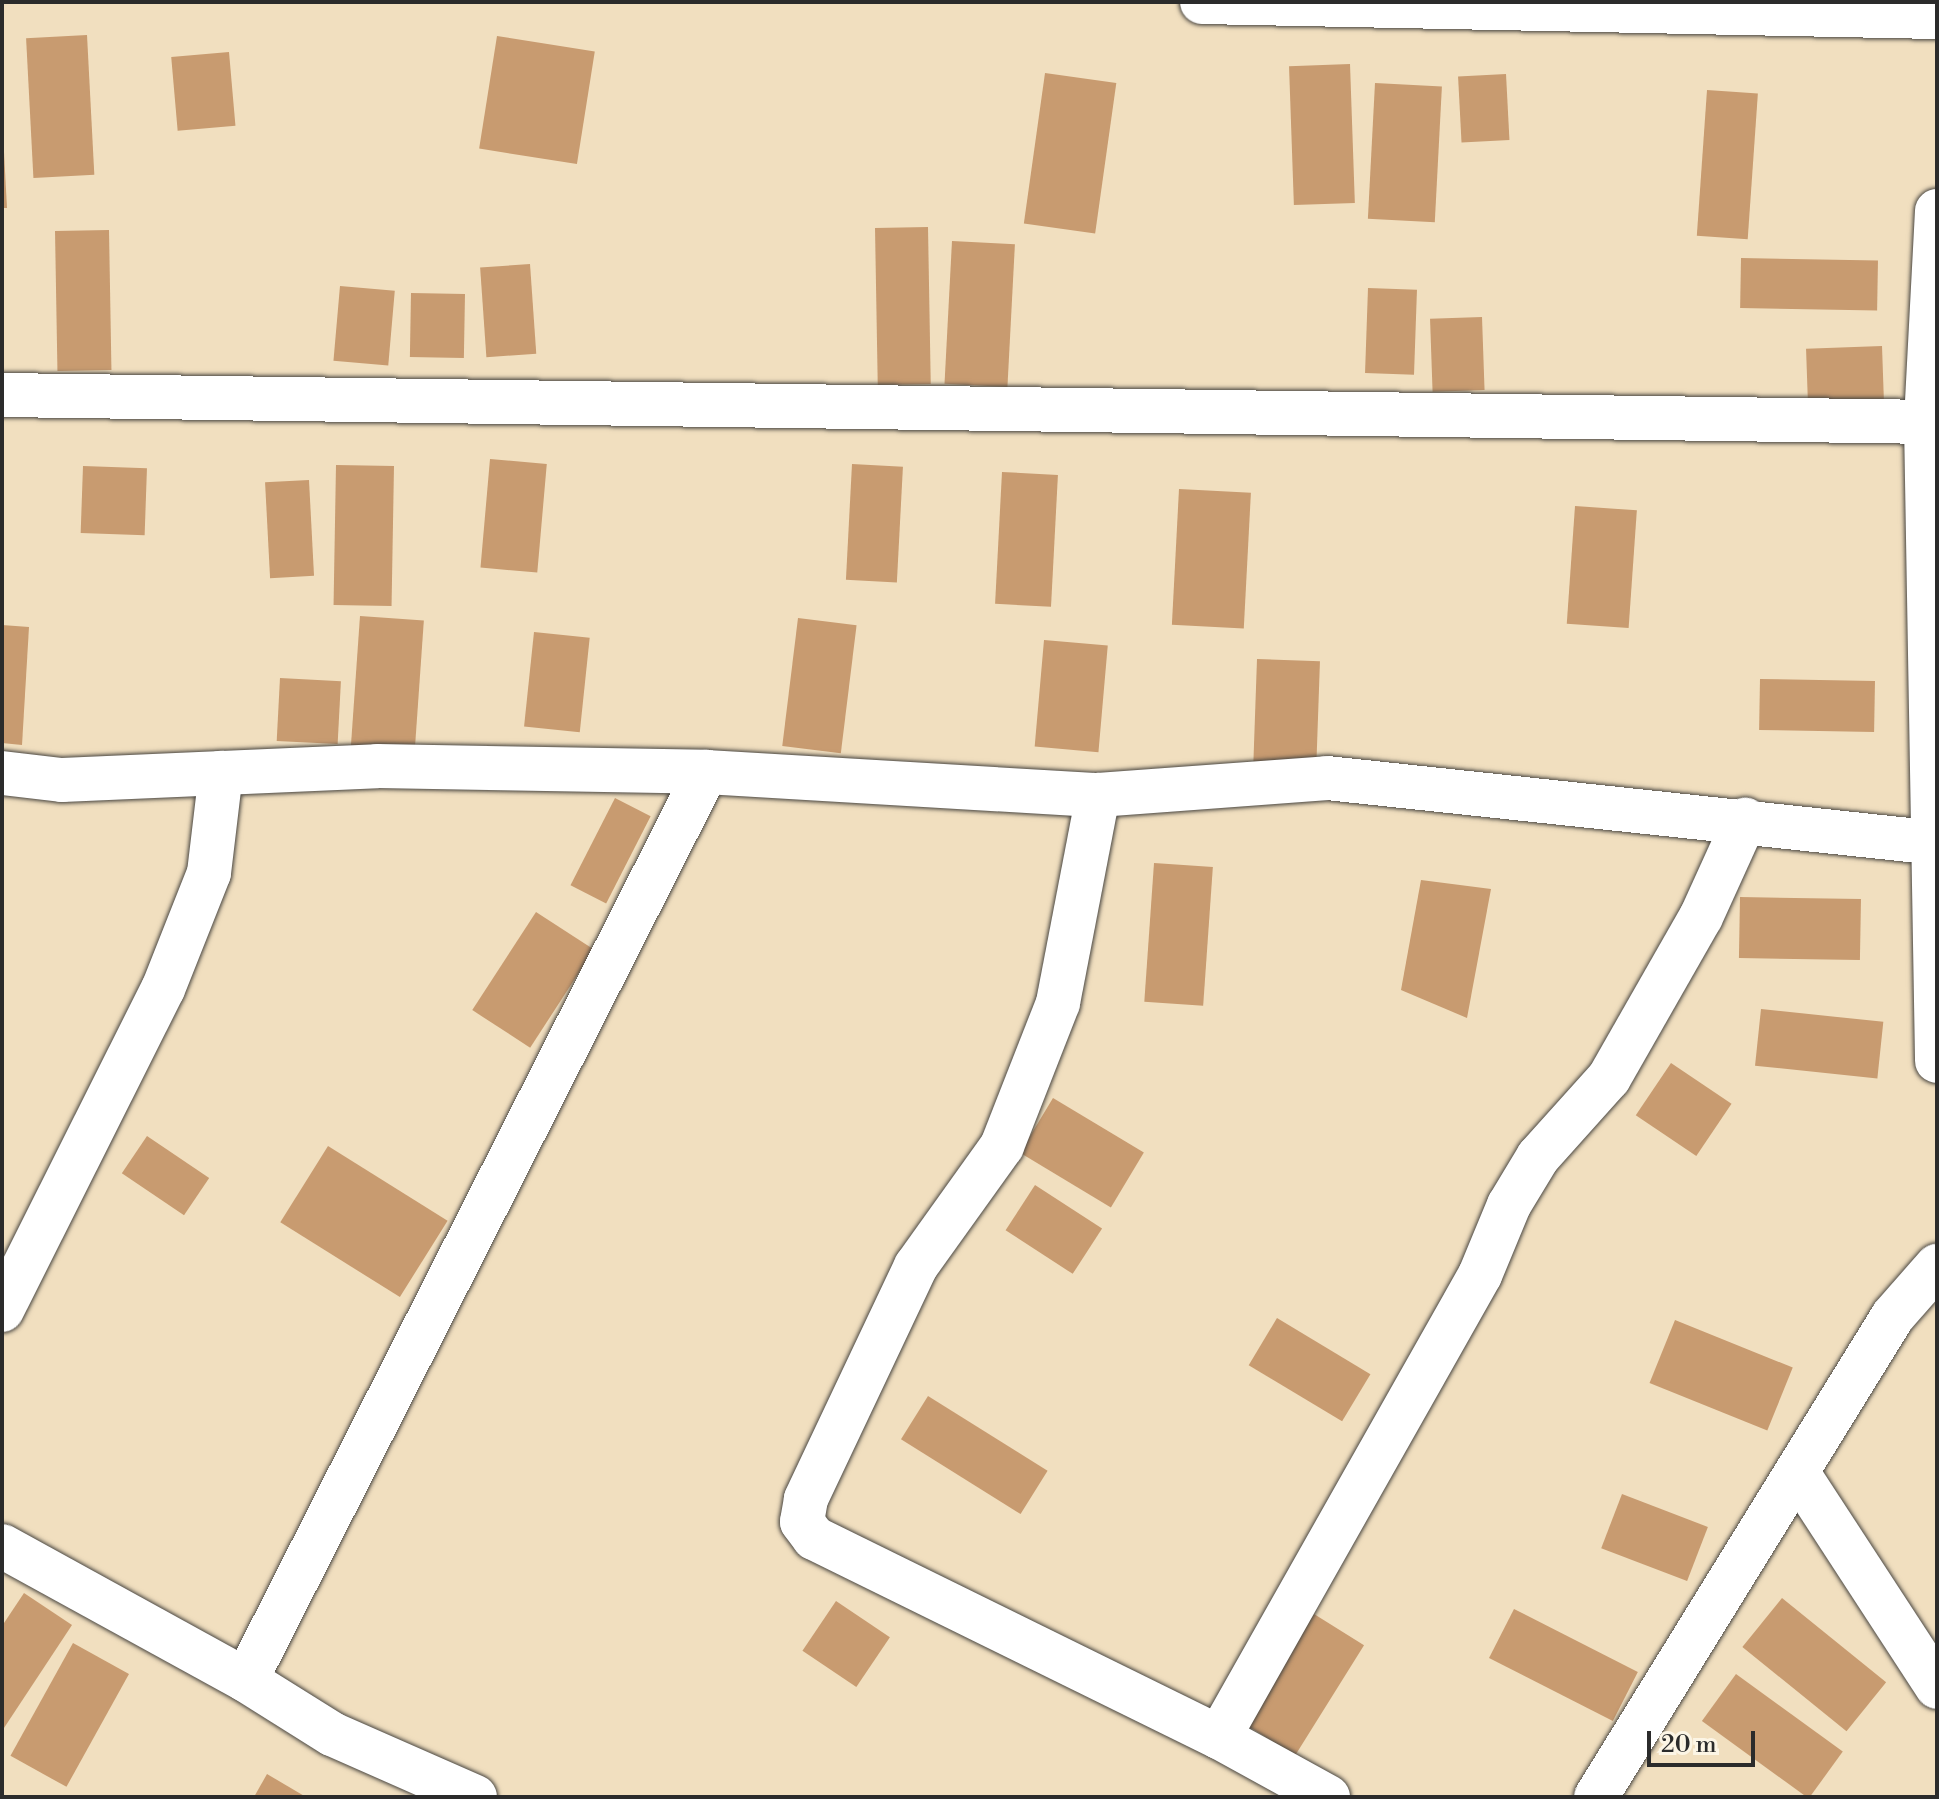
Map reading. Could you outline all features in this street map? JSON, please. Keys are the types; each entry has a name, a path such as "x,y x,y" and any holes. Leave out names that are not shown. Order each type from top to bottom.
{"street":[{"path":"1202,2 1937,17"},
{"path":"1937,211 1930,404 1937,1061"},
{"path":"2,395 1930,404"},
{"path":"2,773 62,780 377,766 706,772 1098,795 1327,778 1745,820 1935,844"},
{"path":"246,1680 706,772"},
{"path":"2,1310 163,989 209,873 221,773"},
{"path":"1098,795 1058,1003 1002,1146 916,1266 806,1499 802,1522 814,1538 1219,1737 1328,1797"},
{"path":"1219,1737 1480,1275 1509,1205 1538,1157 1609,1078 1701,917 1745,820"},
{"path":"1596,1797 1799,1475 1893,1316 1937,1266"},
{"path":"1799,1475 1937,1687"},
{"path":"2,1546 246,1680 332,1734 475,1797"}],"building":[{"path":"87,35 94,175 33,178 26,38"},
{"path":"497,36 595,51 577,164 479,149"},
{"path":"229,52 235,126 178,131 171,57"},
{"path":"1350,64 1355,203 1294,205 1289,66"},
{"path":"1045,73 1116,83 1095,234 1024,224"},
{"path":"1506,74 1509,140 1462,142 1458,77"},
{"path":"1375,83 1442,87 1435,222 1368,219"},
{"path":"1707,90 1758,94 1748,239 1697,236"},
{"path":"4,152 7,208 2,208"},
{"path":"928,227 931,384 878,385 875,228"},
{"path":"109,230 111,370 57,371 55,231"},
{"path":"952,241 1015,244 1007,387 945,384"},
{"path":"1741,258 1878,260 1877,310 1740,308"},
{"path":"530,264 536,354 486,357 480,267"},
{"path":"340,286 395,291 388,366 333,361"},
{"path":"1368,288 1417,290 1414,375 1365,373"},
{"path":"411,293 465,294 464,358 410,357"},
{"path":"1482,317 1485,390 1433,392 1430,319"},
{"path":"1882,346 1884,404 1808,407 1806,349"},
{"path":"490,459 547,464 537,573 481,568"},
{"path":"852,464 903,467 897,583 846,580"},
{"path":"336,465 394,466 392,606 334,605"},
{"path":"83,466 147,468 145,535 81,533"},
{"path":"1002,472 1058,475 1051,607 995,604"},
{"path":"309,480 314,576 270,578 265,482"},
{"path":"1179,489 1251,493 1244,629 1172,625"},
{"path":"1575,506 1637,510 1629,628 1567,624"},
{"path":"360,616 424,620 414,758 350,754"},
{"path":"798,618 857,625 841,753 782,746"},
{"path":"2,625 29,627 22,745 2,743"},
{"path":"534,632 590,638 580,732 524,726"},
{"path":"1044,640 1108,646 1098,752 1035,747"},
{"path":"1257,659 1320,661 1316,764 1253,762"},
{"path":"280,678 341,681 338,744 277,741"},
{"path":"1760,679 1875,681 1874,732 1759,730"},
{"path":"615,798 651,816 606,903 571,885"},
{"path":"1154,863 1213,867 1203,1006 1144,1002"},
{"path":"1421,880 1491,889 1467,1018 1401,990"},
{"path":"1740,897 1861,899 1860,960 1739,958"},
{"path":"536,912 594,950 530,1048 472,1010"},
{"path":"1761,1009 1883,1022 1877,1079 1755,1066"},
{"path":"1671,1063 1732,1104 1696,1156 1636,1115"},
{"path":"1053,1098 1144,1153 1111,1207 1020,1153"},
{"path":"147,1136 209,1178 184,1215 122,1173"},
{"path":"328,1146 448,1221 400,1297 280,1222"},
{"path":"1035,1185 1102,1229 1073,1274 1006,1230"},
{"path":"1277,1318 1370,1374 1342,1421 1249,1365"},
{"path":"1675,1320 1793,1368 1767,1431 1650,1383"},
{"path":"928,1396 1048,1471 1021,1514 901,1439"},
{"path":"1622,1494 1708,1527 1687,1581 1601,1548"},
{"path":"24,1593 72,1625 2,1731 2,1626"},
{"path":"1782,1598 1886,1682 1846,1731 1742,1647"},
{"path":"836,1601 890,1637 856,1687 802,1651"},
{"path":"1514,1609 1638,1672 1613,1721 1489,1658"},
{"path":"1314,1614 1364,1645 1295,1756 1245,1724"},
{"path":"73,1643 129,1674 66,1787 10,1756"},
{"path":"1736,1674 1843,1752 1810,1797 1807,1797 1702,1721"},
{"path":"267,1774 306,1797 254,1797"}]}
